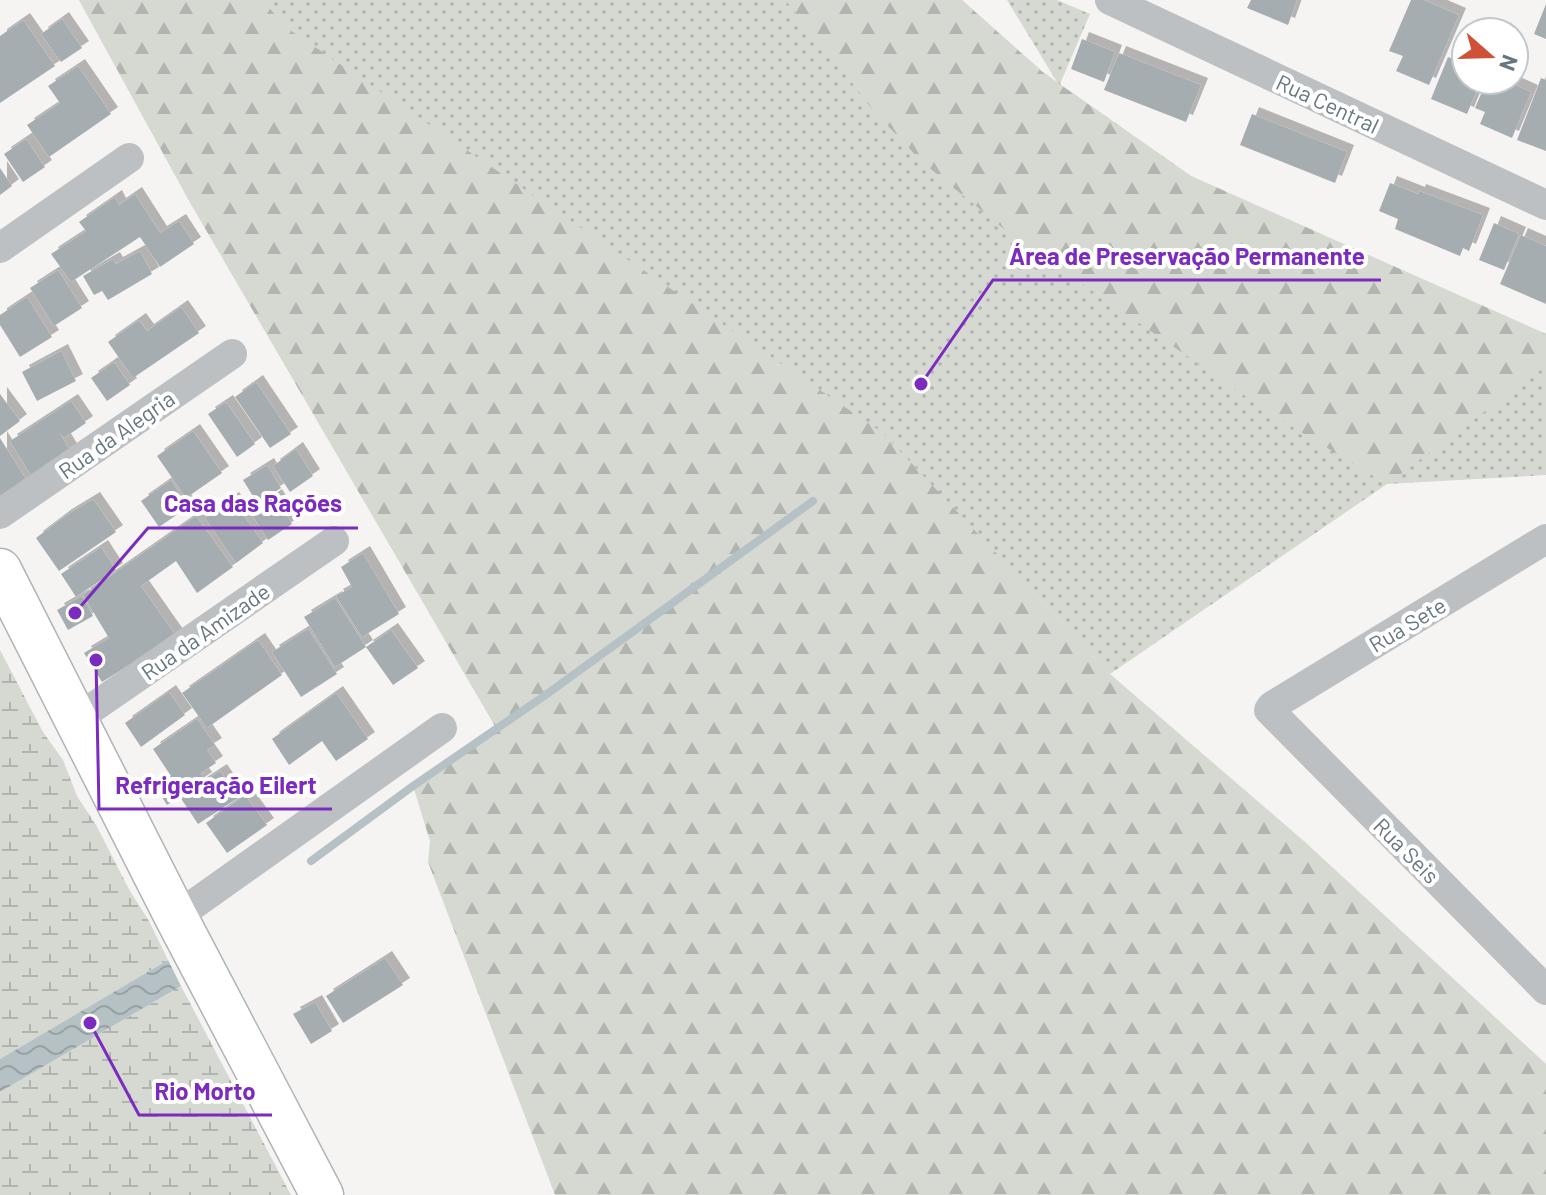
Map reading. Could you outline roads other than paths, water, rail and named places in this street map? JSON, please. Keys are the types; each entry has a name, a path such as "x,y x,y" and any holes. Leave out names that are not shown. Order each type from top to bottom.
{"main road":[{"path":"0,570 176,917 322,1195"}],"street":[{"name":"Rua Central","path":"1110,0 1546,205"},
{"path":"0,248 129,158"},
{"name":"Rua da Alegria","path":"0,514 232,354"},
{"name":"Rua Sete","path":"1269,710 1546,539"},
{"name":"Rua da Amizade","path":"75,720 334,541"},
{"name":"Rua Seis","path":"1269,710 1546,990"},
{"path":"176,917 442,728"}],"water":[{"path":"168,960 181,986 0,1092 0,1059"}],"waterway":[{"path":"311,861 813,501"}],"place":[{"name":"Área de Preservação Permanente","path":"921,384"},
{"name":"Casa das Rações","path":"75,613"},
{"name":"Refrigeração Eilert","path":"96,660"},
{"name":"Rio Morto","path":"90,1023"}]}
